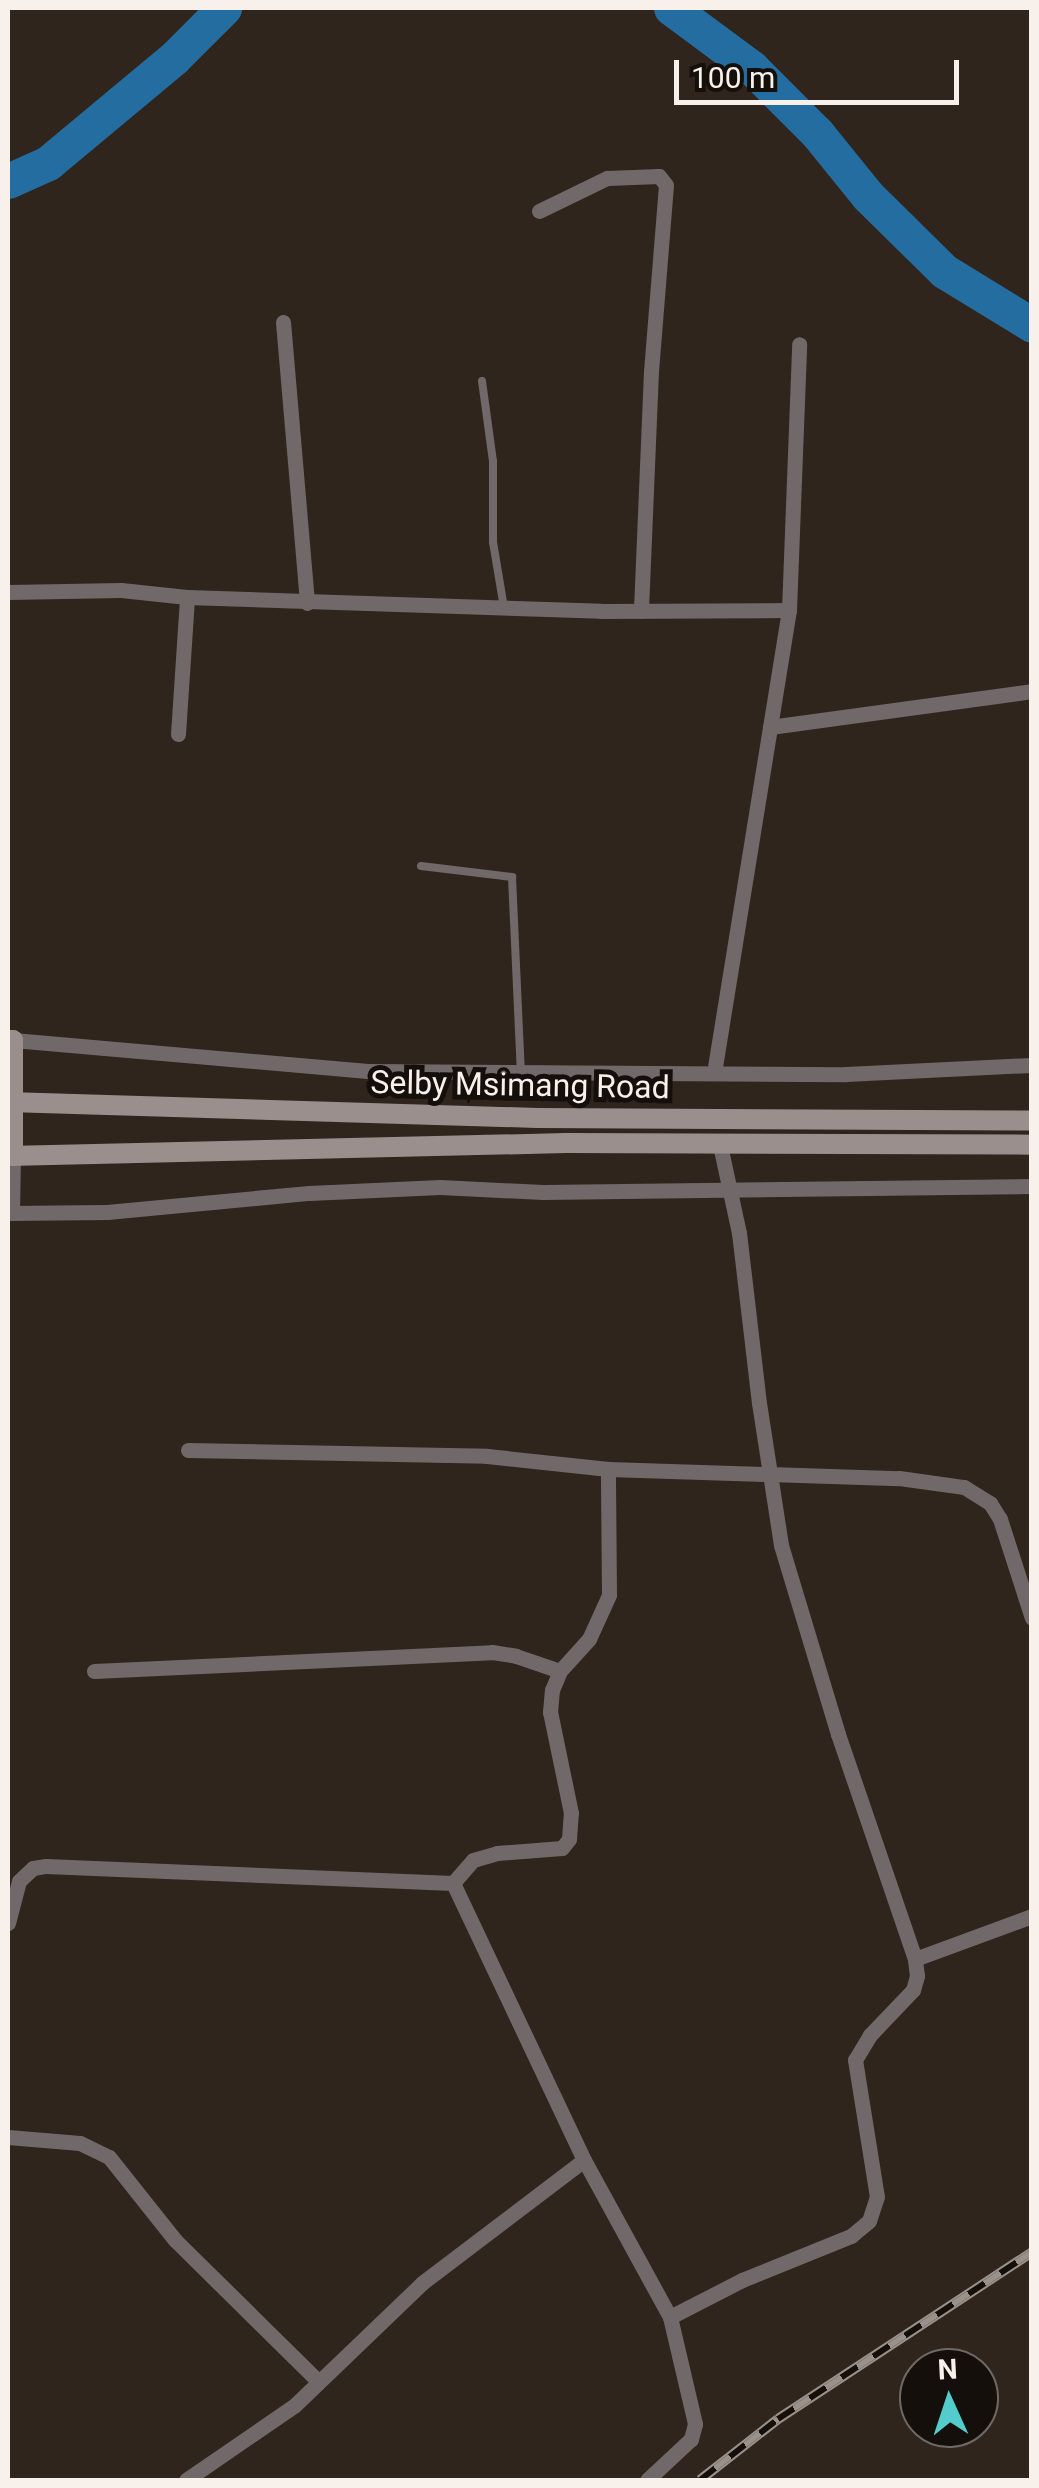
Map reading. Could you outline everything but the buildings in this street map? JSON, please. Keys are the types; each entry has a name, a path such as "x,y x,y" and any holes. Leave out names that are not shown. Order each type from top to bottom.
{"main road":[{"path":"10,1040 10,1156"},
{"name":"Selby Msimang Road","path":"11,1102 537,1118 1032,1121"},
{"name":"Selby Msimang Road","path":"10,1156 566,1143 1032,1145"}],"street":[{"path":"538,211 607,178 659,176 666,185 651,371 641,611"},
{"path":"283,322 307,602"},
{"path":"714,1073 789,610 799,344"},
{"path":"8,592 120,590 187,598 504,608 789,610"},
{"path":"178,734 187,598"},
{"path":"770,727 1032,691"},
{"path":"10,1040 368,1070 846,1074 1032,1065"},
{"path":"670,2317 742,2280 851,2236 869,2221 877,2197 855,2060 870,2034 913,1990 916,1959 793,1588 768,1472 731,1188 720,1145"},
{"path":"10,1156 10,1213 53,1215 310,1193 440,1188 543,1192 1032,1186"},
{"path":"188,1450 488,1456 608,1469 768,1472 946,1482 974,1492 1000,1519 1032,1618"},
{"path":"454,1883 464,1865 482,1856 552,1850 566,1845 571,1813 550,1712 560,1671 588,1640 609,1595 608,1469"},
{"path":"94,1671 492,1652 560,1671"},
{"path":"8,1923 19,1881 33,1868 46,1866 454,1883"},
{"path":"454,1883 584,2160 670,2317 695,2424 691,2439 647,2480"},
{"path":"916,1959 1032,1916"},
{"path":"8,2137 80,2143 108,2157 176,2240 320,2382"},
{"path":"186,2480 320,2382 434,2273 584,2160"}],"lane":[{"path":"482,381 493,461 494,542 504,608"},
{"path":"420,866 512,877 521,1072"}],"waterway":[{"path":"8,181 48,163 174,58 224,8"},
{"path":"671,8 752,68 817,133 868,196 944,271 1032,325"}],"railway":[{"path":"700,2480 778,2419 1032,2252"}]}
